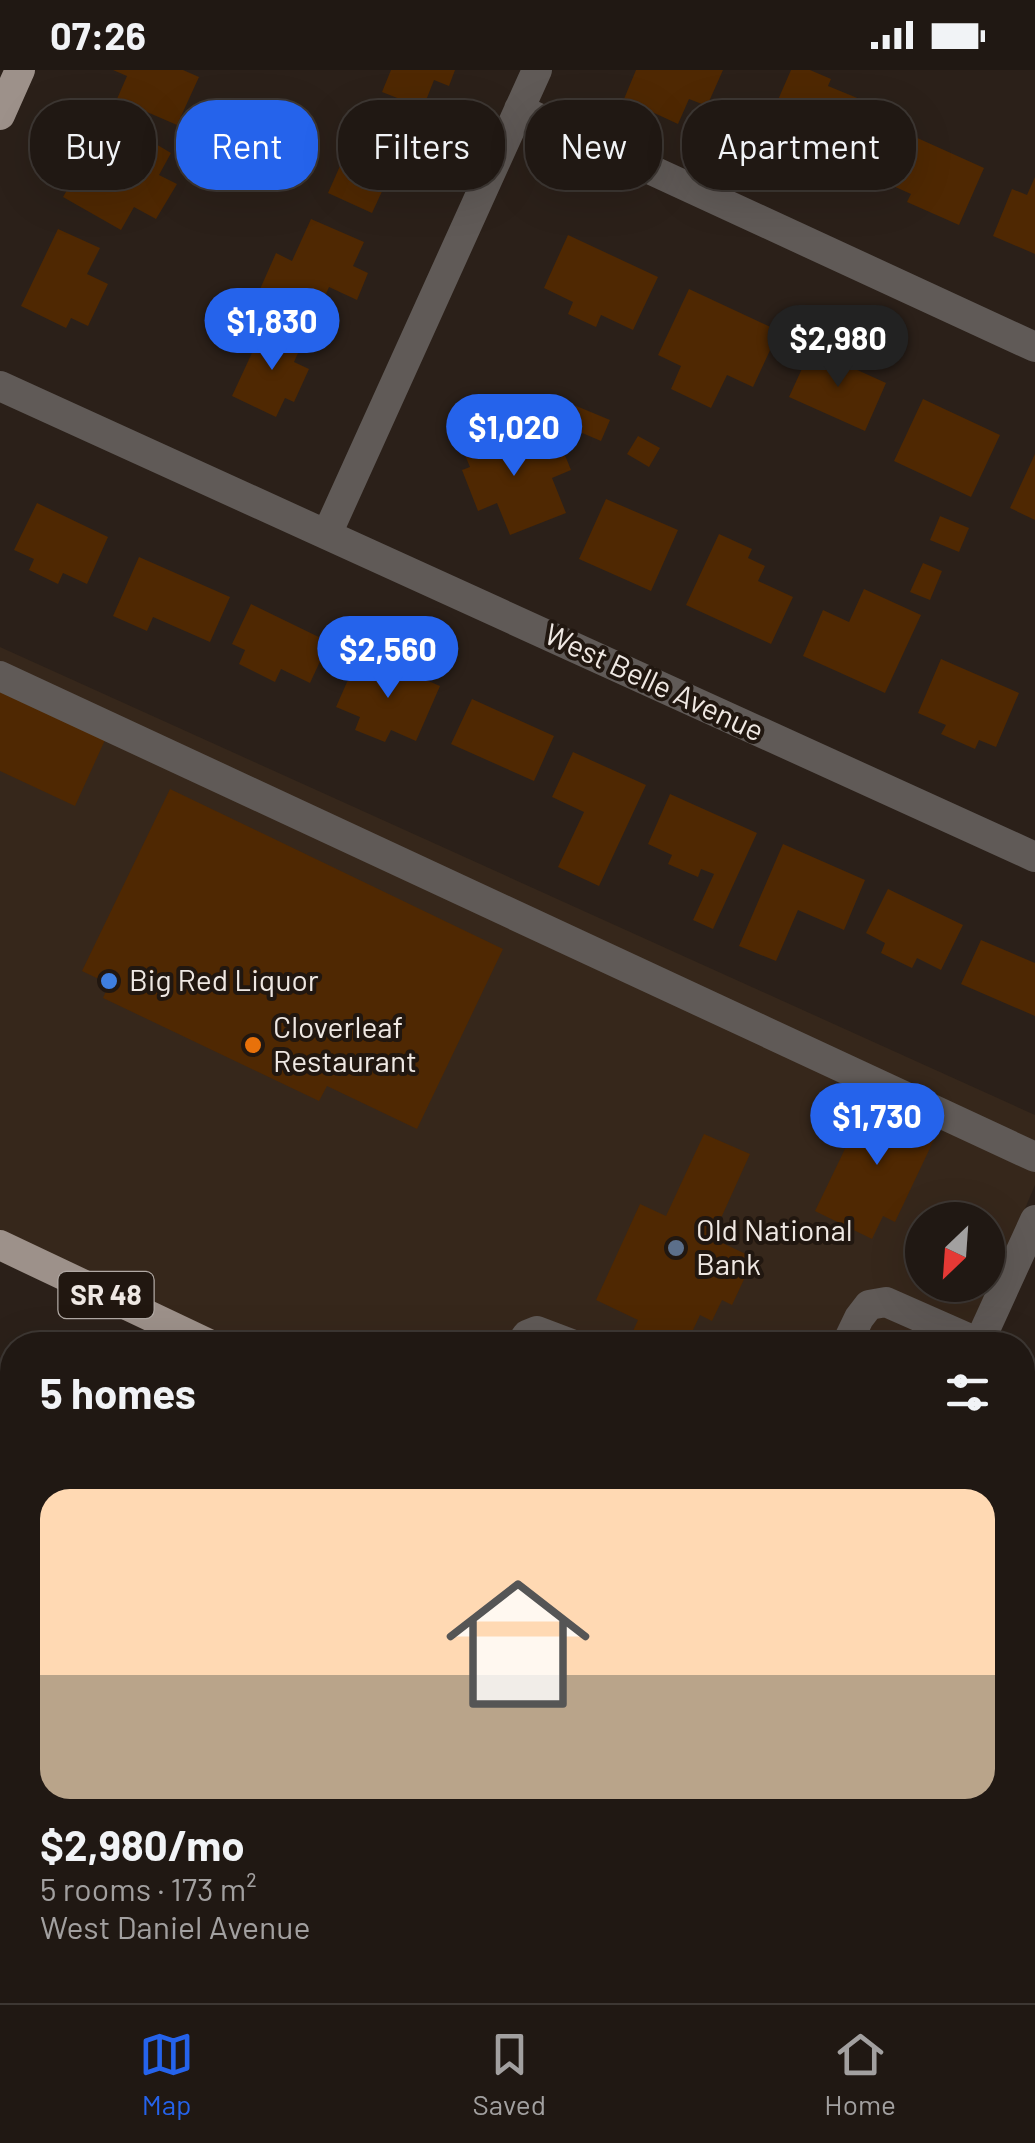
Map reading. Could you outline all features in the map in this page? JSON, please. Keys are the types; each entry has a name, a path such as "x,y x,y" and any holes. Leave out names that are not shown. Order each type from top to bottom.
{"main road":[{"path":"0,116 20,70"},
{"name":"SR 48","path":"0,1245 184,1332"}],"street":[{"path":"326,534 536,70"},
{"path":"519,109 1035,347"},
{"name":"West Belle Avenue","path":"0,386 1035,857"},
{"path":"0,676 1035,1156"},
{"path":"984,1332 1035,1220"},
{"path":"852,1332 870,1304 886,1302 952,1332"}],"shaded area":[{"path":"0,647 1035,1115 1035,1185 1005,1256 1005,1202 905,1202 905,1302 985,1302 973,1332 204,1332 0,1239"}],"building":[{"path":"113,70 183,70 199,77 188,100 176,100 176,125 156,116 156,100 117,99 127,76"},
{"path":"391,70 455,70 449,86 434,80 426,100 402,100 382,92"},
{"path":"636,70 723,70 710,100 682,100 678,124 662,117 662,100 624,99"},
{"path":"791,70 810,70 831,79 828,86 862,100 778,100"},
{"path":"916,137 984,168 959,225 907,202 911,194 902,190 916,190"},
{"path":"156,144 171,153 159,175 176,186 156,219 134,207 121,230 63,197 67,190 156,190"},
{"path":"338,170 338,190 383,190 372,213 328,193"},
{"path":"1035,177 1035,254 993,236 1012,189 1027,195"},
{"path":"311,219 364,242 353,266 368,273 357,300 329,287 314,321 257,296 276,253 292,261"},
{"path":"58,229 100,248 87,274 108,284 88,326 71,318 66,328 21,306"},
{"path":"568,235 658,277 633,330 601,315 596,327 568,314 573,302 544,288"},
{"path":"689,289 779,331 753,387 727,375 711,408 671,389 681,366 658,355"},
{"path":"265,325 303,342 294,362 309,369 294,402 285,398 276,417 232,396"},
{"path":"811,349 886,383 865,431 789,397"},
{"path":"923,399 1000,435 971,497 894,461"},
{"path":"569,403 610,420 601,441 561,424"},
{"path":"508,424 520,452 534,446 539,457 562,448 571,470 552,478 566,513 510,535 497,503 478,511 462,470 470,467 460,443"},
{"path":"638,436 660,448 649,467 627,454"},
{"path":"1035,454 1035,520 1010,508"},
{"path":"606,499 678,530 651,591 579,559"},
{"path":"37,503 108,537 87,584 63,573 58,584 29,570 34,559 14,550"},
{"path":"940,516 969,528 959,552 930,540"},
{"path":"719,534 752,549 748,558 765,566 758,581 793,597 771,644 686,605"},
{"path":"139,557 230,597 210,642 153,617 147,631 113,616"},
{"path":"923,563 942,571 930,600 910,592"},
{"path":"864,589 921,615 885,693 803,656 823,610 849,622"},
{"path":"251,604 329,642 310,683 281,669 275,682 239,664 245,650 232,644"},
{"path":"941,659 1019,693 996,747 979,740 975,749 941,734 946,725 918,713"},
{"path":"379,660 440,686 416,741 391,730 385,742 355,730 360,717 336,707 355,664 374,673"},
{"path":"0,692 105,740 75,806 0,771"},
{"path":"472,699 554,736 534,781 451,744"},
{"path":"573,752 646,785 599,886 558,867 584,812 552,797"},
{"path":"170,789 503,949 417,1129 327,1086 319,1101 103,998 109,984 82,971"},
{"path":"670,794 757,833 713,929 693,920 714,874 701,869 698,877 668,864 672,855 648,844"},
{"path":"783,844 865,880 844,930 798,910 776,961 739,946"},
{"path":"888,889 963,925 941,970 917,958 912,968 881,953 885,943 866,933"},
{"path":"981,940 1035,963 1035,1016 961,984"},
{"path":"870,1097 939,1129 895,1222 883,1216 872,1239 815,1211"},
{"name":"Old National Bank","path":"704,1134 750,1154 712,1238 754,1258 732,1305 722,1300 712,1321 700,1315 692,1332 635,1332 638,1320 596,1300 640,1204 666,1216"}],"place":[{"name":"Big Red Liquor","path":"109,981"},
{"name":"Cloverleaf Restaurant","path":"253,1045"},
{"name":"Old National Bank","path":"676,1248"}]}
